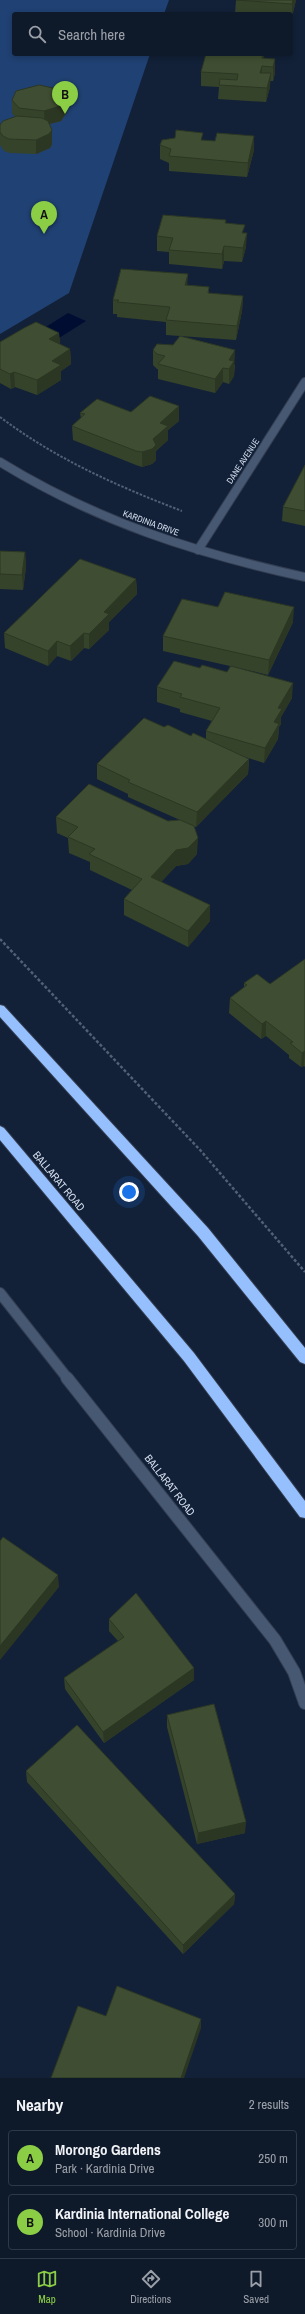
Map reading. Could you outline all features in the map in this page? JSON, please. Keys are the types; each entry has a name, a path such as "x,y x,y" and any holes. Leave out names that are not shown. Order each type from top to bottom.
{"highway":[{"path":"0,1009 203,1232 305,1358"},
{"name":"BALLARAT ROAD","path":"0,1131 189,1357 305,1512"}],"street":[{"name":"DANE AVENUE","path":"198,550 305,382"},
{"name":"KARDINIA DRIVE","path":"0,462 82,507 198,550 305,577"},
{"name":"BALLARAT ROAD","path":"0,1293 275,1640 294,1672 305,1703"}],"path":[{"path":"0,417 45,449 128,490 186,513"},
{"path":"0,939 201,1151 305,1272"}],"shaded area":[{"path":"0,0 169,0 165,12 12,12 12,56 149,56 69,293 0,334"},
{"path":"68,313 86,321 59,338 41,330"}],"building":[{"path":"236,0 293,0 292,4"},
{"path":"205,56 262,56 262,58 275,59 273,67 262,66 260,73 271,73 267,88 219,85 220,79 237,80 238,74 201,72"},
{"path":"39,85 62,90 67,98 60,106 44,111 19,108 12,100 16,91"},
{"path":"17,116 42,118 48,121 52,130 49,134 36,140 9,139 3,136 0,132 0,125 3,121"},
{"path":"176,130 203,133 201,140 215,141 217,133 254,136 248,163 169,156 171,149 160,145 162,140 175,138"},
{"path":"163,215 226,220 225,223 245,225 242,233 247,233 243,248 224,246 222,254 169,250 173,238 157,236"},
{"path":"121,269 188,274 185,285 209,287 208,293 243,296 237,326 166,320 170,307 117,302 119,300 113,300"},
{"path":"36,322 59,333 49,339 70,349 52,361 61,365 37,380 14,372 10,374 0,369 0,342"},
{"path":"180,336 235,350 229,360 234,361 229,369 223,368 215,379 158,364 165,356 157,354 153,350 157,344 173,345"},
{"path":"150,396 179,406 160,423 168,426 153,439 156,445 152,449 142,452 136,451 72,426 85,414 80,413 97,399 131,412"},
{"path":"305,465 305,511 283,507"},
{"path":"0,551 25,552 22,575 0,574"},
{"path":"80,559 136,579 104,612 109,614 89,634 84,633 70,646 57,641 48,651 4,633"},
{"path":"225,592 294,607 269,660 163,636 182,599 218,607"},
{"path":"174,661 200,668 202,665 227,672 231,666 293,683 278,708 282,709 274,722 279,724 265,748 206,731 220,708 180,697 182,694 157,687"},
{"path":"144,718 164,727 168,725 191,736 193,733 249,759 197,812 128,782 130,780 97,764"},
{"path":"89,784 168,821 180,820 194,826 198,838 188,848 176,850 151,877 210,905 188,931 124,899 142,879 89,854 95,849 68,837 78,827 56,817"},
{"path":"305,959 305,1051 302,1053 290,1043 293,1042 266,1021 262,1024 230,998 247,985 244,983 257,974 270,984"},
{"path":"3,1537 58,1575 0,1646 0,1541"},
{"path":"136,1593 194,1668 103,1732 64,1678 124,1637 109,1619"},
{"path":"214,1704 246,1822 198,1833 167,1715"},
{"path":"77,1725 235,1894 183,1945 26,1771"},
{"path":"117,1986 201,2019 181,2078 51,2078 78,2006 106,2016"}],"place":[{"name":"Kardinia International College","path":"65,114"},
{"name":"Morongo Gardens","path":"44,234"}]}
